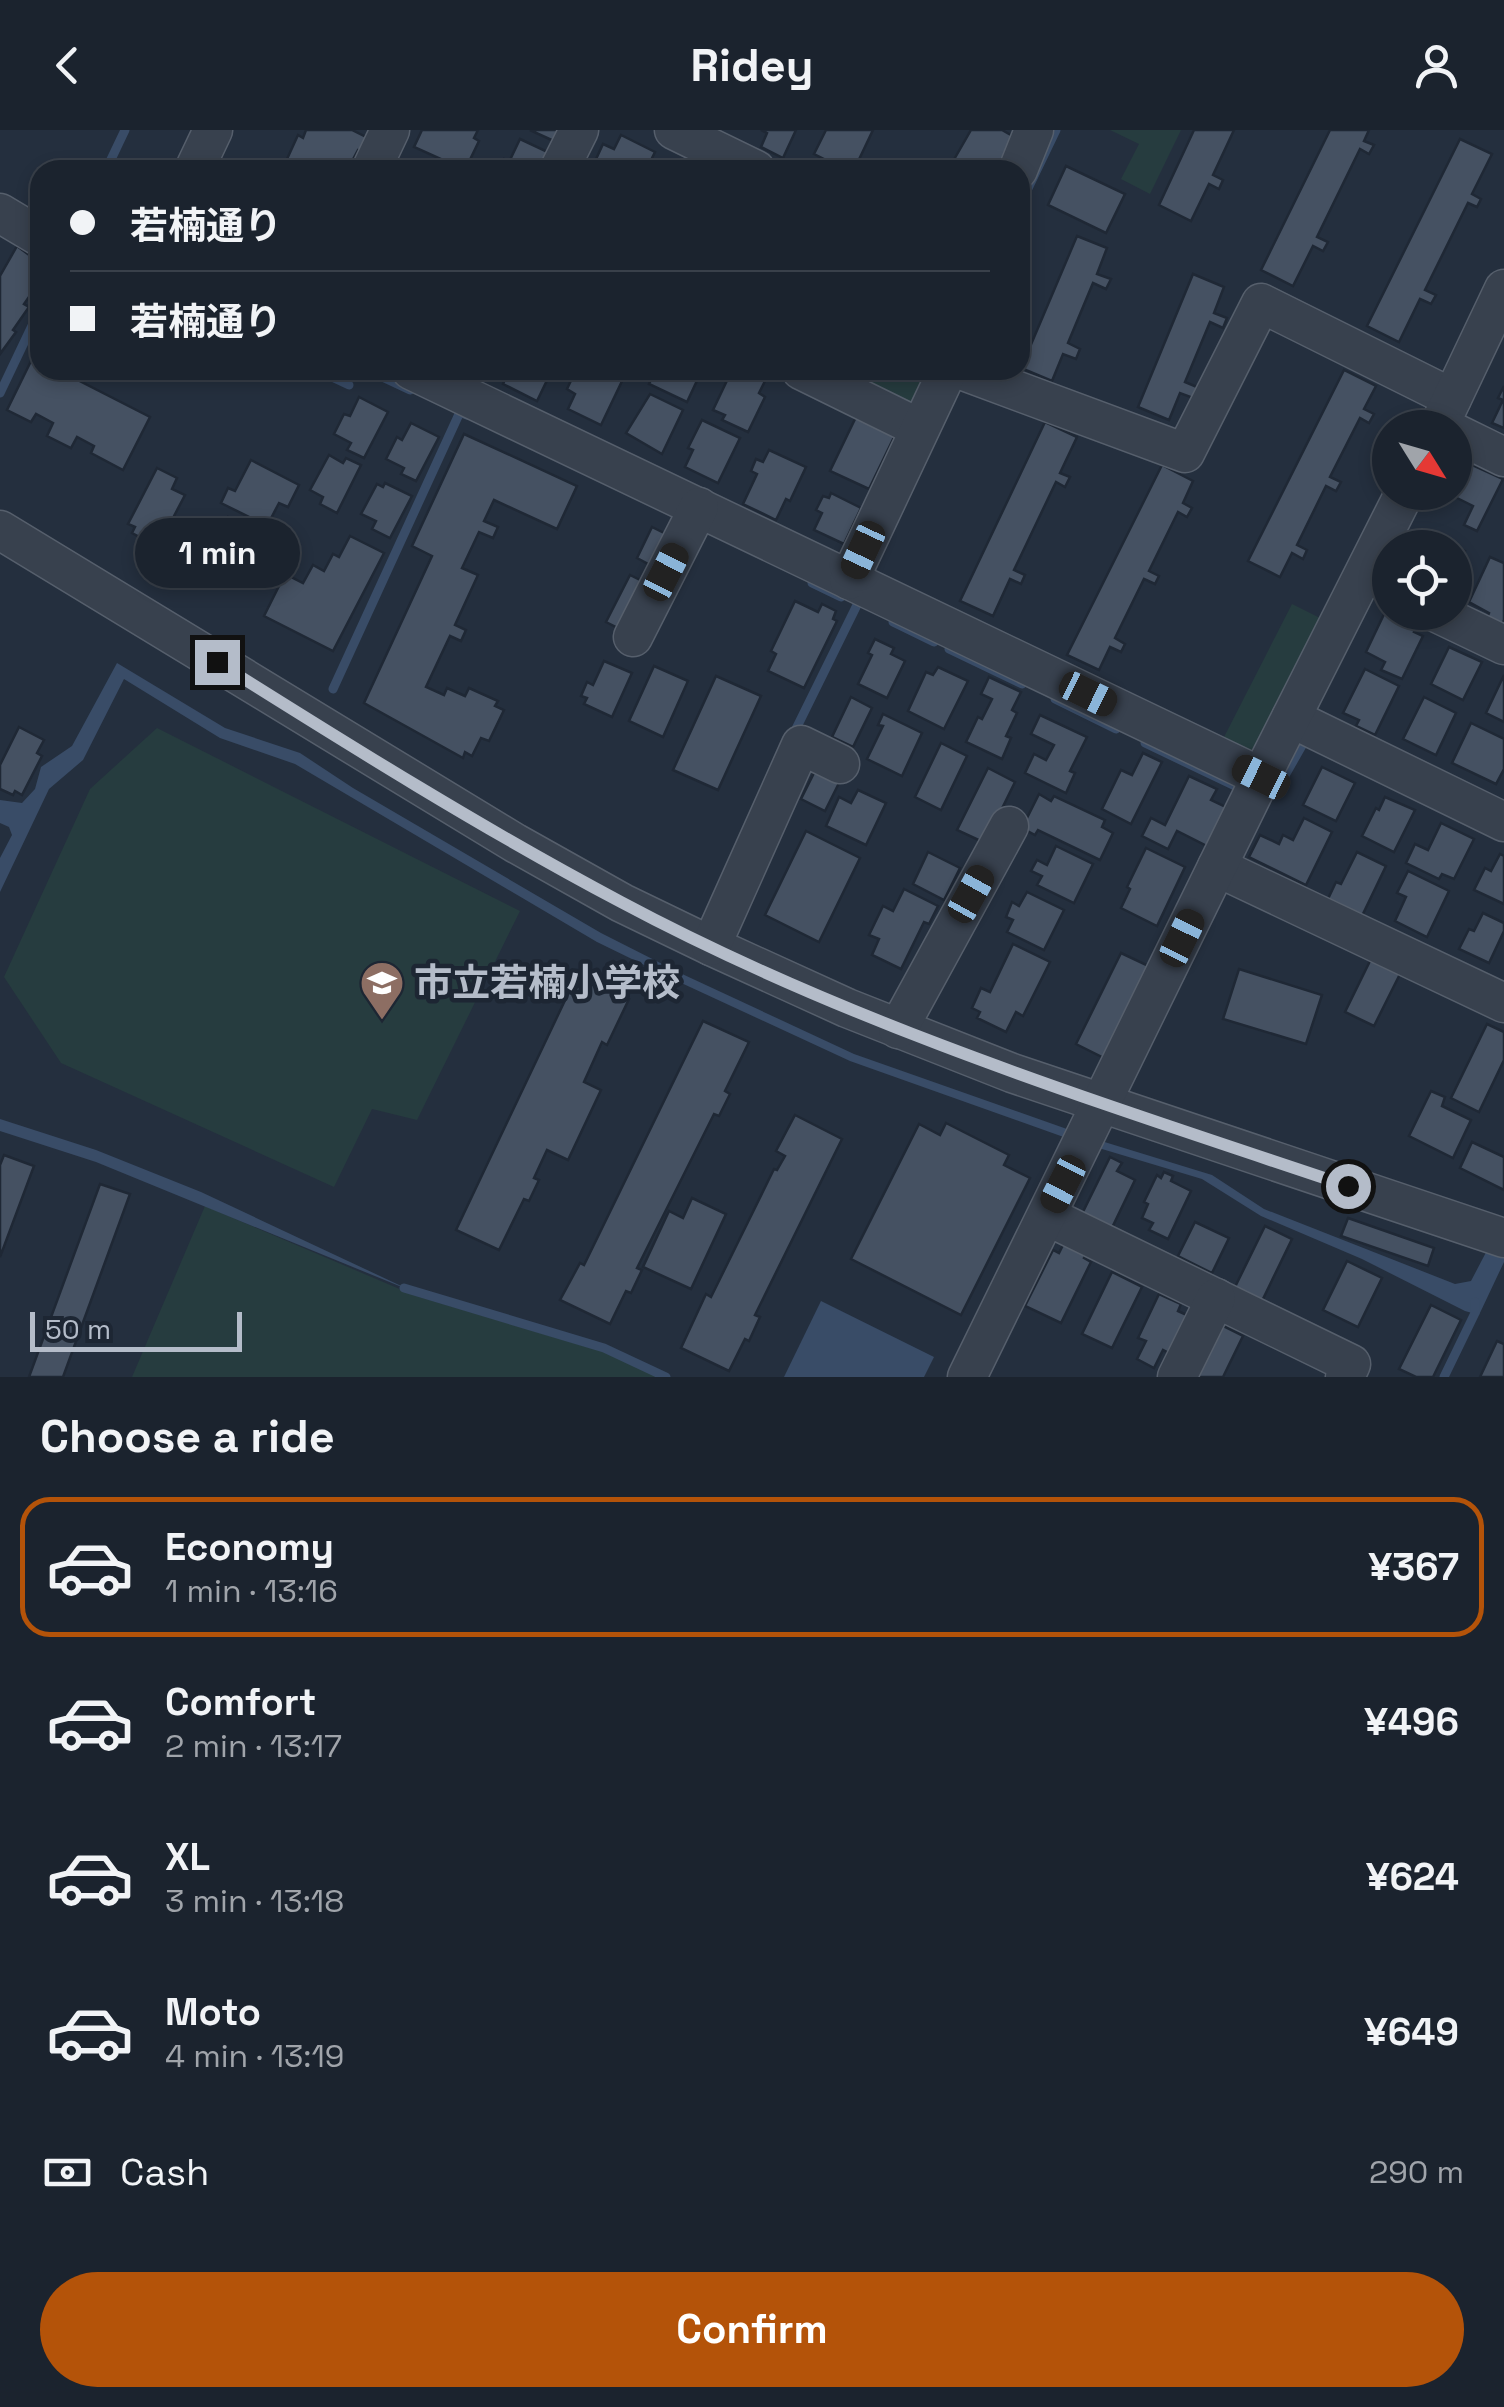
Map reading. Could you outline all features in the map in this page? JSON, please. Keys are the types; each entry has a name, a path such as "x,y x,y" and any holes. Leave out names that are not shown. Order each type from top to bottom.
{"street":[{"path":"199,160 213,130"},
{"path":"375,160 390,130"},
{"path":"564,160 578,130"},
{"path":"674,130 736,160"},
{"path":"1022,160 1034,130"},
{"path":"0,213 30,230"},
{"path":"1450,410 1503,292"},
{"path":"988,380 1185,453 1261,303 1426,410"},
{"path":"460,380 699,507 1261,777"},
{"path":"821,380 919,428"},
{"path":"849,580 943,380"},
{"path":"1472,438 1504,457"},
{"path":"633,638 699,507"},
{"path":"0,530 622,903 898,1029 1090,1127 1496,1235"},
{"path":"967,1377 1290,718 1372,590"},
{"path":"1472,630 1504,646"},
{"path":"1290,718 1504,822"},
{"path":"711,946 802,745 840,764"},
{"path":"898,1029 1009,826"},
{"path":"1218,866 1504,1004"},
{"path":"1046,1216 1352,1364 1345,1377"},
{"path":"1177,1377 1216,1298"}],"green space":[{"path":"1110,130 1181,130 1150,194 1121,179 1139,144"},
{"path":"839,380 927,380 917,405 899,408"},
{"path":"1292,604 1320,618 1250,755 1222,741"},
{"path":"157,728 520,911 417,1120 372,1109 334,1187 61,1063 4,977 90,789"},
{"path":"205,1206 416,1296 607,1353 660,1377 132,1377"}],"water":[{"path":"117,663 225,728 300,753 601,933 854,1054 1098,1140 1212,1175 1264,1209 1455,1284 1471,1281 1504,1218 1504,1262 1479,1315 1465,1311 1362,1259 1261,1216 1202,1179 1072,1140 850,1061 597,942 295,764 220,738 124,679 83,760 49,789 0,892 0,858 12,835 9,827 0,823 0,800 22,803 35,789 41,767 72,746"},
{"path":"0,1119 96,1150 201,1192 414,1292 96,1162 0,1131"},
{"path":"821,1301 934,1357 924,1377 784,1377"}],"building":[{"path":"306,130 352,130 370,139 364,152 358,150 353,160 287,160 298,135 303,138"},
{"path":"422,130 478,130 474,138 479,141 470,160 443,160 414,147"},
{"path":"530,130 562,130 556,142"},
{"path":"761,130 796,130 783,158 761,147 767,133"},
{"path":"826,130 873,130 859,160 826,160 814,154"},
{"path":"971,130 1002,130 1016,138 1004,160 954,160"},
{"path":"1194,130 1234,130 1213,175 1223,180 1219,189 1209,184 1191,221 1159,205"},
{"path":"1330,130 1369,130 1364,141 1374,145 1369,154 1360,149 1317,237 1328,242 1323,251 1313,246 1293,286 1261,270"},
{"path":"621,135 655,152 651,160 596,160 603,144 614,149"},
{"path":"520,139 552,154 549,160 510,160"},
{"path":"1460,139 1492,154 1472,194 1481,199 1477,207 1468,203 1425,290 1436,295 1431,304 1420,299 1399,342 1367,326"},
{"path":"1066,166 1125,194 1106,233 1048,205"},
{"path":"1077,236 1107,248 1097,274 1111,279 1106,289 1093,283 1068,343 1080,349 1076,359 1063,354 1052,381 1030,372 1030,347"},
{"path":"17,246 30,256 30,295 24,304 29,307 0,354 0,276"},
{"path":"1193,274 1224,287 1214,313 1227,318 1223,328 1210,322 1185,382 1197,387 1193,398 1180,393 1169,420 1138,407"},
{"path":"30,363 30,380 78,380 150,417 123,470 91,453 94,446 77,437 71,448 47,436 53,423 36,414 31,422 7,410"},
{"path":"1344,370 1376,386 1364,409 1372,413 1372,418 1369,423 1360,418 1330,477 1341,482 1336,491 1326,486 1297,545 1307,550 1303,559 1292,553 1280,577 1248,561"},
{"path":"505,380 547,380 537,401 503,384"},
{"path":"571,380 623,380 601,425 568,409 575,394 567,389"},
{"path":"651,380 697,380 687,402 649,384"},
{"path":"727,380 766,380 759,393 765,397 748,432 722,420 725,415 713,410"},
{"path":"1504,386 1504,428 1492,423 1503,400 1498,398"},
{"path":"650,394 683,410 662,454 626,433"},
{"path":"359,397 388,412 364,458 347,450 351,443 334,434 344,414 350,416"},
{"path":"856,417 895,435 869,489 830,471"},
{"path":"702,420 740,438 718,483 685,467 693,450 688,448"},
{"path":"1045,422 1077,437 1060,473 1070,477 1065,487 1056,482 1014,570 1025,575 1021,584 1010,579 993,616 960,601"},
{"path":"411,423 439,437 416,481 401,474 404,468 386,459 397,437 402,440"},
{"path":"464,434 577,486 557,529 494,500 484,521 498,527 493,538 479,532 462,568 478,575 455,625 466,630 461,641 450,636 426,687 444,695 447,688 465,696 469,688 498,701 495,706 504,710 489,741 481,738 472,756 465,752 463,758 364,703 432,556 412,546"},
{"path":"769,450 806,467 776,520 743,504 757,474 751,471 756,459 763,462"},
{"path":"329,455 343,463 346,458 361,465 337,513 320,504 323,497 310,490"},
{"path":"251,460 299,485 288,507 279,503 267,526 221,503 228,488 235,491"},
{"path":"1162,465 1193,481 1183,503 1192,508 1187,517 1178,512 1149,571 1159,576 1155,584 1144,579 1115,638 1125,644 1121,652 1110,647 1099,670 1067,655"},
{"path":"1472,465 1503,479 1477,531 1464,525 1473,506"},
{"path":"157,468 177,478 172,489 185,495 161,541 150,535 147,541 132,533 135,527 128,524"},
{"path":"385,483 412,496 390,538 372,529 376,521 361,514 377,484 383,487"},
{"path":"831,493 861,508 844,544 814,530 822,513 816,510 823,496 829,498"},
{"path":"228,517 268,537 248,576 208,556"},
{"path":"652,527 670,536 654,567 637,558"},
{"path":"350,536 384,553 333,651 264,616 285,574 303,583 313,565 324,571 333,554 339,557"},
{"path":"1490,557 1504,563 1501,627 1486,620 1489,613 1472,604"},
{"path":"630,575 646,583 622,630 606,622"},
{"path":"795,601 818,612 822,604 836,611 833,619 837,621 804,688 768,671 776,654 771,651"},
{"path":"1376,630 1415,630 1423,636 1402,679 1381,670 1385,662 1366,652"},
{"path":"875,639 894,648 891,654 905,661 887,698 858,684"},
{"path":"1449,647 1482,662 1463,700 1431,684"},
{"path":"604,661 632,673 612,717 584,704 587,698 581,696 587,682 593,685"},
{"path":"654,666 688,681 663,737 629,721"},
{"path":"938,667 968,681 944,729 908,711 926,672 933,675"},
{"path":"1365,669 1399,686 1375,735 1356,726 1359,720 1343,713"},
{"path":"1504,675 1504,722 1486,713"},
{"path":"716,676 761,696 718,790 673,770"},
{"path":"989,677 1021,692 1012,710 1017,713 1006,736 1011,738 1002,759 966,742 992,699 981,694"},
{"path":"851,697 872,708 853,747 832,737"},
{"path":"1424,697 1456,713 1436,755 1403,739"},
{"path":"883,714 922,733 902,776 867,759 883,726 878,725"},
{"path":"1040,715 1087,737 1070,771 1075,773 1066,793 1025,773 1034,754 1046,760 1054,745 1031,734"},
{"path":"1471,723 1504,739 1504,769 1496,784 1452,763"},
{"path":"19,727 44,740 37,753 42,756 22,795 15,791 13,795 0,789 0,765"},
{"path":"941,743 967,756 941,810 915,797"},
{"path":"1143,753 1162,762 1131,824 1102,809 1121,770 1132,775"},
{"path":"817,767 841,779 825,811 801,799"},
{"path":"1322,767 1355,783 1336,821 1303,805"},
{"path":"988,768 1015,782 985,843 957,830"},
{"path":"1189,776 1217,789 1211,800 1226,807 1207,846 1177,831 1168,849 1142,836 1151,818 1165,825"},
{"path":"858,790 886,803 866,845 826,826 839,797 851,803"},
{"path":"1039,794 1051,801 1054,796 1105,820 1102,827 1113,833 1100,860 1038,830 1035,835 1022,828"},
{"path":"1385,797 1415,810 1394,852 1362,836"},
{"path":"1304,818 1332,832 1306,885 1249,857 1260,835 1279,844 1283,835 1293,840"},
{"path":"1441,823 1474,839 1454,879 1442,874 1439,879 1406,863 1415,844 1428,850"},
{"path":"806,831 860,858 819,942 765,915"},
{"path":"1056,846 1093,864 1074,903 1037,885 1042,876 1031,871 1037,860 1047,865"},
{"path":"1146,848 1185,867 1157,926 1121,908"},
{"path":"928,852 960,868 944,900 913,884"},
{"path":"1357,852 1386,866 1361,918 1327,901 1336,882 1341,884"},
{"path":"1500,854 1504,856 1504,904 1474,890 1485,868 1491,871"},
{"path":"1408,871 1449,891 1427,937 1395,921 1406,897 1397,893"},
{"path":"904,889 938,906 929,924 924,922 901,969 872,955 879,939 869,935 883,906 893,911"},
{"path":"1027,892 1064,910 1044,950 1007,932 1013,920 1006,917 1012,902 1019,906"},
{"path":"1483,913 1504,923 1489,963 1459,949"},
{"path":"1013,944 1050,962 1023,1016 1016,1012 1006,1032 977,1018 980,1012 972,1008 981,988 990,992"},
{"path":"1121,953 1155,969 1110,1061 1076,1044"},
{"path":"1371,959 1400,974 1374,1026 1345,1012"},
{"path":"1239,969 1322,995 1306,1044 1223,1019"},
{"path":"577,975 629,999 607,1045 602,1042 584,1082 601,1090 568,1160 547,1150 529,1201 524,1199 499,1250 456,1230"},
{"path":"703,1021 749,1042 725,1091 730,1094 719,1116 714,1114 637,1268 642,1270 631,1293 626,1291 610,1324 560,1300 580,1263 584,1265"},
{"path":"1487,1024 1504,1032 1504,1060 1479,1112 1451,1098"},
{"path":"1431,1091 1445,1097 1442,1106 1471,1120 1453,1158 1409,1136"},
{"path":"795,1115 842,1139 755,1315 760,1317 749,1341 745,1339 729,1371 681,1348 706,1294 711,1297 774,1169 785,1156 776,1151"},
{"path":"946,1123 1009,1155 1004,1165 1030,1178 961,1315 851,1259 919,1124 940,1135"},
{"path":"1472,1142 1504,1157 1504,1190 1460,1168"},
{"path":"4,1155 34,1166 0,1257 0,1165"},
{"path":"1110,1157 1122,1163 1117,1171 1135,1180 1108,1236 1078,1222"},
{"path":"1164,1172 1173,1176 1171,1181 1191,1191 1168,1239 1149,1230 1153,1223 1142,1218 1148,1204 1144,1202 1157,1175 1161,1178"},
{"path":"100,1184 130,1194 63,1377 29,1377"},
{"path":"692,1198 726,1214 691,1289 643,1267 669,1211 683,1218"},
{"path":"1348,1218 1434,1248 1428,1266 1341,1236"},
{"path":"1195,1222 1229,1238 1212,1273 1178,1256"},
{"path":"1265,1226 1292,1239 1262,1301 1235,1287"},
{"path":"1064,1243 1086,1253 1084,1258 1091,1262 1061,1323 1025,1306 1053,1250 1059,1253"},
{"path":"1347,1261 1382,1278 1358,1327 1323,1310"},
{"path":"1112,1272 1142,1287 1112,1348 1082,1334"},
{"path":"1159,1294 1181,1304 1178,1311 1189,1316 1171,1354 1163,1350 1154,1368 1137,1359 1146,1341 1138,1338"},
{"path":"1431,1305 1461,1320 1433,1377 1416,1377 1399,1369"},
{"path":"1217,1323 1243,1336 1223,1377 1190,1377"},
{"path":"1497,1341 1504,1344 1504,1377 1480,1377"}],"waterway":[{"path":"111,160 125,130"},
{"path":"1030,184 1056,130"},
{"path":"0,393 30,330"},
{"path":"338,380 349,385"},
{"path":"389,380 410,390"},
{"path":"333,689 460,412 467,415"},
{"path":"812,583 841,597"},
{"path":"792,737 857,605"},
{"path":"893,622 934,642"},
{"path":"949,649 1022,684"},
{"path":"1055,699 1116,729"},
{"path":"1275,793 1304,742"},
{"path":"1145,743 1235,786"},
{"path":"404,1288 604,1348 666,1377"},
{"path":"1444,1377 1475,1313 1475,1302"}],"place":[{"name":"市立若楠小学校","path":"382,1021"}],"route":[{"path":"217,662 515,842 622,903 711,946 847,1008 1012,1073 1348,1186"}]}
